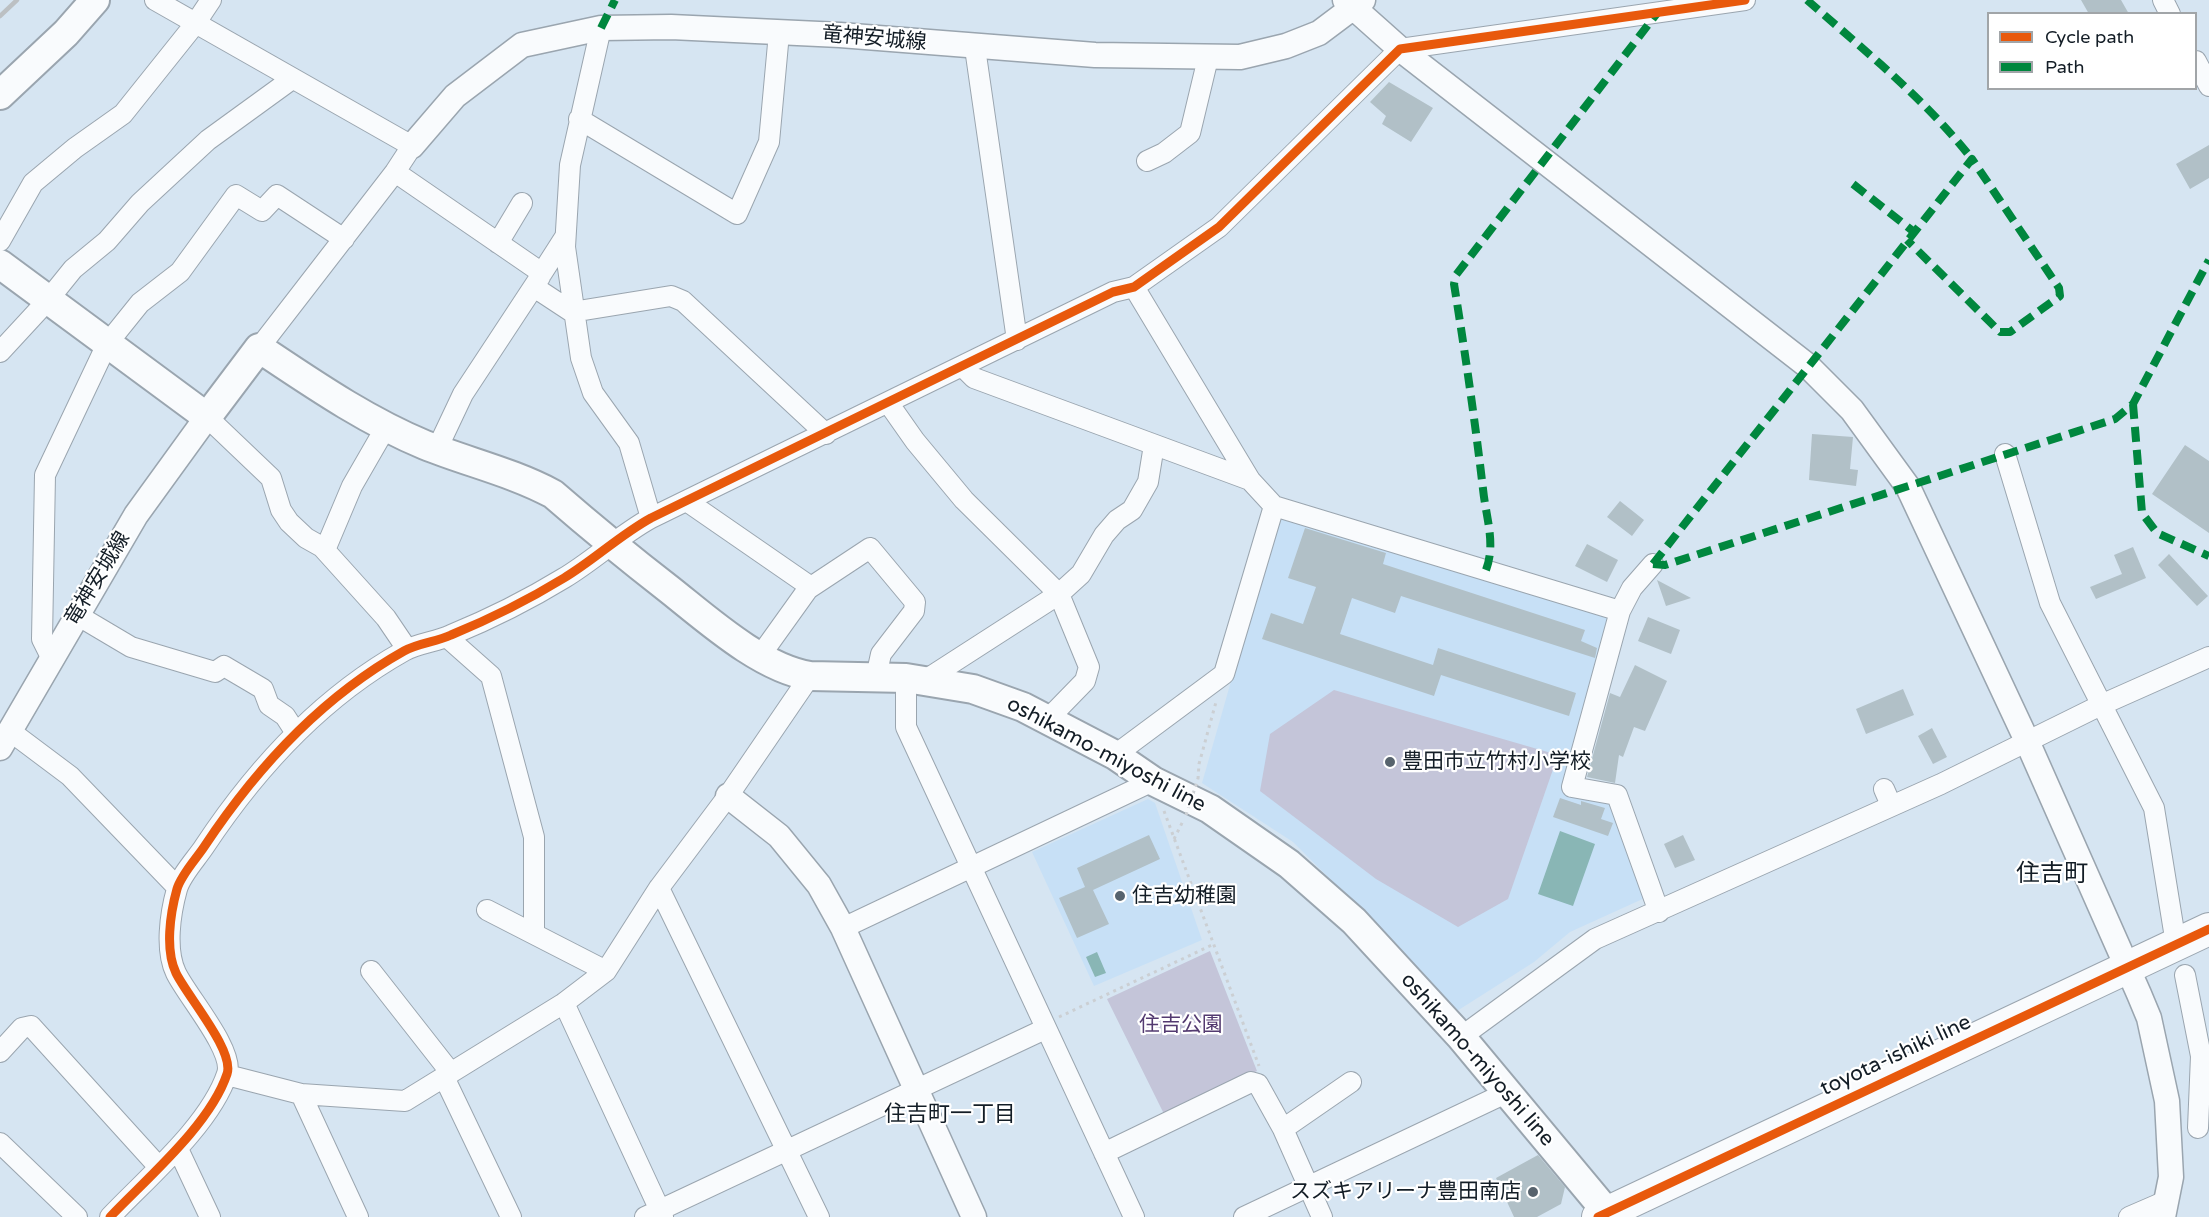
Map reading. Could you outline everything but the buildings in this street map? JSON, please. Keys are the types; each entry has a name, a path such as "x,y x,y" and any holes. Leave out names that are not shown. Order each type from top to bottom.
{"main road":[{"path":"0,95 66,33 95,0"},
{"path":"0,264 207,417 260,348"},
{"name":"oshikamo-miyoshi line","path":"260,348 364,417 437,449 525,479 553,494 705,618 760,656 795,673 810,676 915,680 973,689 1023,707 1114,755 1153,781 1210,809 1289,864 1354,921 1461,1037 1508,1092 1605,1216"},
{"name":"toyota-ishiki line","path":"1605,1216 2209,929"}],"street":[{"path":"155,0 412,146 396,172 260,348"},
{"path":"0,241 33,183 75,148 123,114 195,24 211,0"},
{"path":"110,1217 158,1166 178,1149 207,1111 227,1075 230,1063 196,1001 176,973 169,945 177,887 223,819 262,769 296,733 377,668 407,649 447,637 488,619 564,578 651,518 889,404 1113,292 1134,287 1219,227 1400,49 1745,0"},
{"path":"1354,2 1400,49 1808,366 1852,410 1908,487 2027,741 2149,1018 2159,1057 2168,1122 2171,1177 2165,1209 2129,1217"},
{"name":"竜神安城線","path":"412,146 455,96 522,45 601,28 671,27 975,48 1209,58 1240,57 1286,46 1319,33 1354,2"},
{"path":"601,28 570,165 565,237 572,312 581,358 593,393 629,443 651,518"},
{"path":"579,119 737,214 769,142 779,33"},
{"path":"975,48 1017,340"},
{"path":"1147,161 1164,153 1190,133 1209,58"},
{"path":"2197,63 2209,86"},
{"path":"0,352 73,269 107,241 140,203 208,140 292,79"},
{"path":"396,172 498,243 572,312"},
{"path":"51,657 42,639 45,475 107,344 140,303 180,272 236,195 262,211 277,195 344,239"},
{"path":"498,243 522,203"},
{"path":"437,449 464,394 565,237"},
{"path":"1134,287 1250,480 1274,506 1620,611"},
{"path":"572,312 671,296 683,301 826,434"},
{"path":"963,367 974,378 1250,480"},
{"path":"889,404 915,441 964,500 1059,594 1089,667 1085,681 1047,720"},
{"path":"207,417 271,478 281,510 290,522 306,538 325,550 386,618 407,649"},
{"name":"竜神安城線","path":"5,739 136,515 207,417"},
{"path":"325,550 352,486 386,427"},
{"path":"1134,1217 906,727 915,680 1059,594 1081,574 1104,534 1117,520 1132,510 1148,482 1154,445"},
{"path":"2005,454 2050,603 2154,808 2176,944"},
{"path":"688,502 811,587"},
{"path":"1114,755 1224,674 1274,506"},
{"path":"760,656 811,587 870,548 915,602 914,610 881,654 876,677"},
{"path":"1653,564 1632,588 1620,611 1572,787 1617,795 1659,912"},
{"path":"77,615 131,647 216,672 224,666 262,689 269,705 285,716 296,733"},
{"path":"447,637 491,676 534,837 534,932"},
{"path":"1461,1037 1595,939 1659,912 1887,797 2027,741 2209,657"},
{"path":"227,1075 301,1094 405,1101 564,1003 606,971 659,888 728,796 810,676"},
{"path":"5,739 70,776 177,887"},
{"path":"843,928 971,870 1153,781"},
{"path":"728,796 778,836 819,885 843,928 974,1217"},
{"path":"659,888 819,1217"},
{"path":"487,910 534,932 606,971"},
{"path":"371,971 448,1075 511,1217"},
{"path":"2168,1122 2198,1122 2201,1056 2185,975"},
{"path":"564,1003 656,1215 787,1149 916,1091 1045,1029"},
{"path":"0,1052 22,1028 31,1026 158,1166"},
{"path":"1104,1153 1251,1082 1258,1084 1283,1129 1322,1217"},
{"path":"1283,1129 1351,1082"},
{"path":"1244,1217 1508,1092"},
{"path":"301,1094 358,1217"},
{"path":"0,1143 76,1217"},
{"path":"178,1149 210,1217"}],"path":[{"path":"1174,839 1186,815 1198,779 1199,764 1224,674"},
{"path":"1153,781 1212,945 1259,1065 1258,1084"},
{"path":"1045,1029 1059,1016 1212,945"}],"shaded area":[{"name":"豊田市立竹村小学校","path":"1279,513 1611,616 1580,741 1563,791 1608,799 1647,897 1570,932 1534,962 1457,1011 1388,937 1293,842 1202,783"},
{"name":"住吉幼稚園","path":"1148,799 1155,803 1202,940 1094,986 1032,852"},
{"path":"1560,831 1595,844 1573,906 1538,894"},
{"path":"1097,952 1106,973 1095,977 1086,957"}],"green space":[{"path":"1334,690 1558,755 1508,899 1458,927 1376,879 1260,791 1270,734"},
{"name":"住吉公園","path":"1210,951 1257,1071 1164,1114 1107,999"}],"railway":[{"path":"0,16 17,0"}],"marked path":[{"path":"601,28 615,0"},
{"path":"1807,0 1914,96 1972,159"},
{"path":"1486,570 1490,550 1489,530 1454,284 1456,275 1658,12"},
{"path":"1653,564 1972,159 2059,288 2060,296 2010,332 2000,332 1907,240"},
{"path":"1853,184 1914,232"},
{"path":"1653,564 1665,565 2115,419 2133,404 2209,260"},
{"path":"2133,404 2142,513 2157,533 2209,556"}],"cycle path":[{"path":"110,1217 192,1131 219,1093 227,1074 228,1064 224,1052 176,973 173,964 170,932 172,909 179,884 224,818 268,763 292,737 345,690 404,651 466,629 537,594 575,571 651,518 1113,292 1134,287 1219,227 1400,49 1745,0"},
{"path":"1598,1217 2209,929"}],"place":[{"name":"豊田市立竹村小学校","path":"1390,762"},
{"name":"住吉幼稚園","path":"1120,896"},
{"name":"スズキアリーナ豊田南店","path":"1533,1192"}],"district":[{"name":"住吉町","path":"2052,875"},
{"name":"住吉町一丁目","path":"950,1115"}]}
